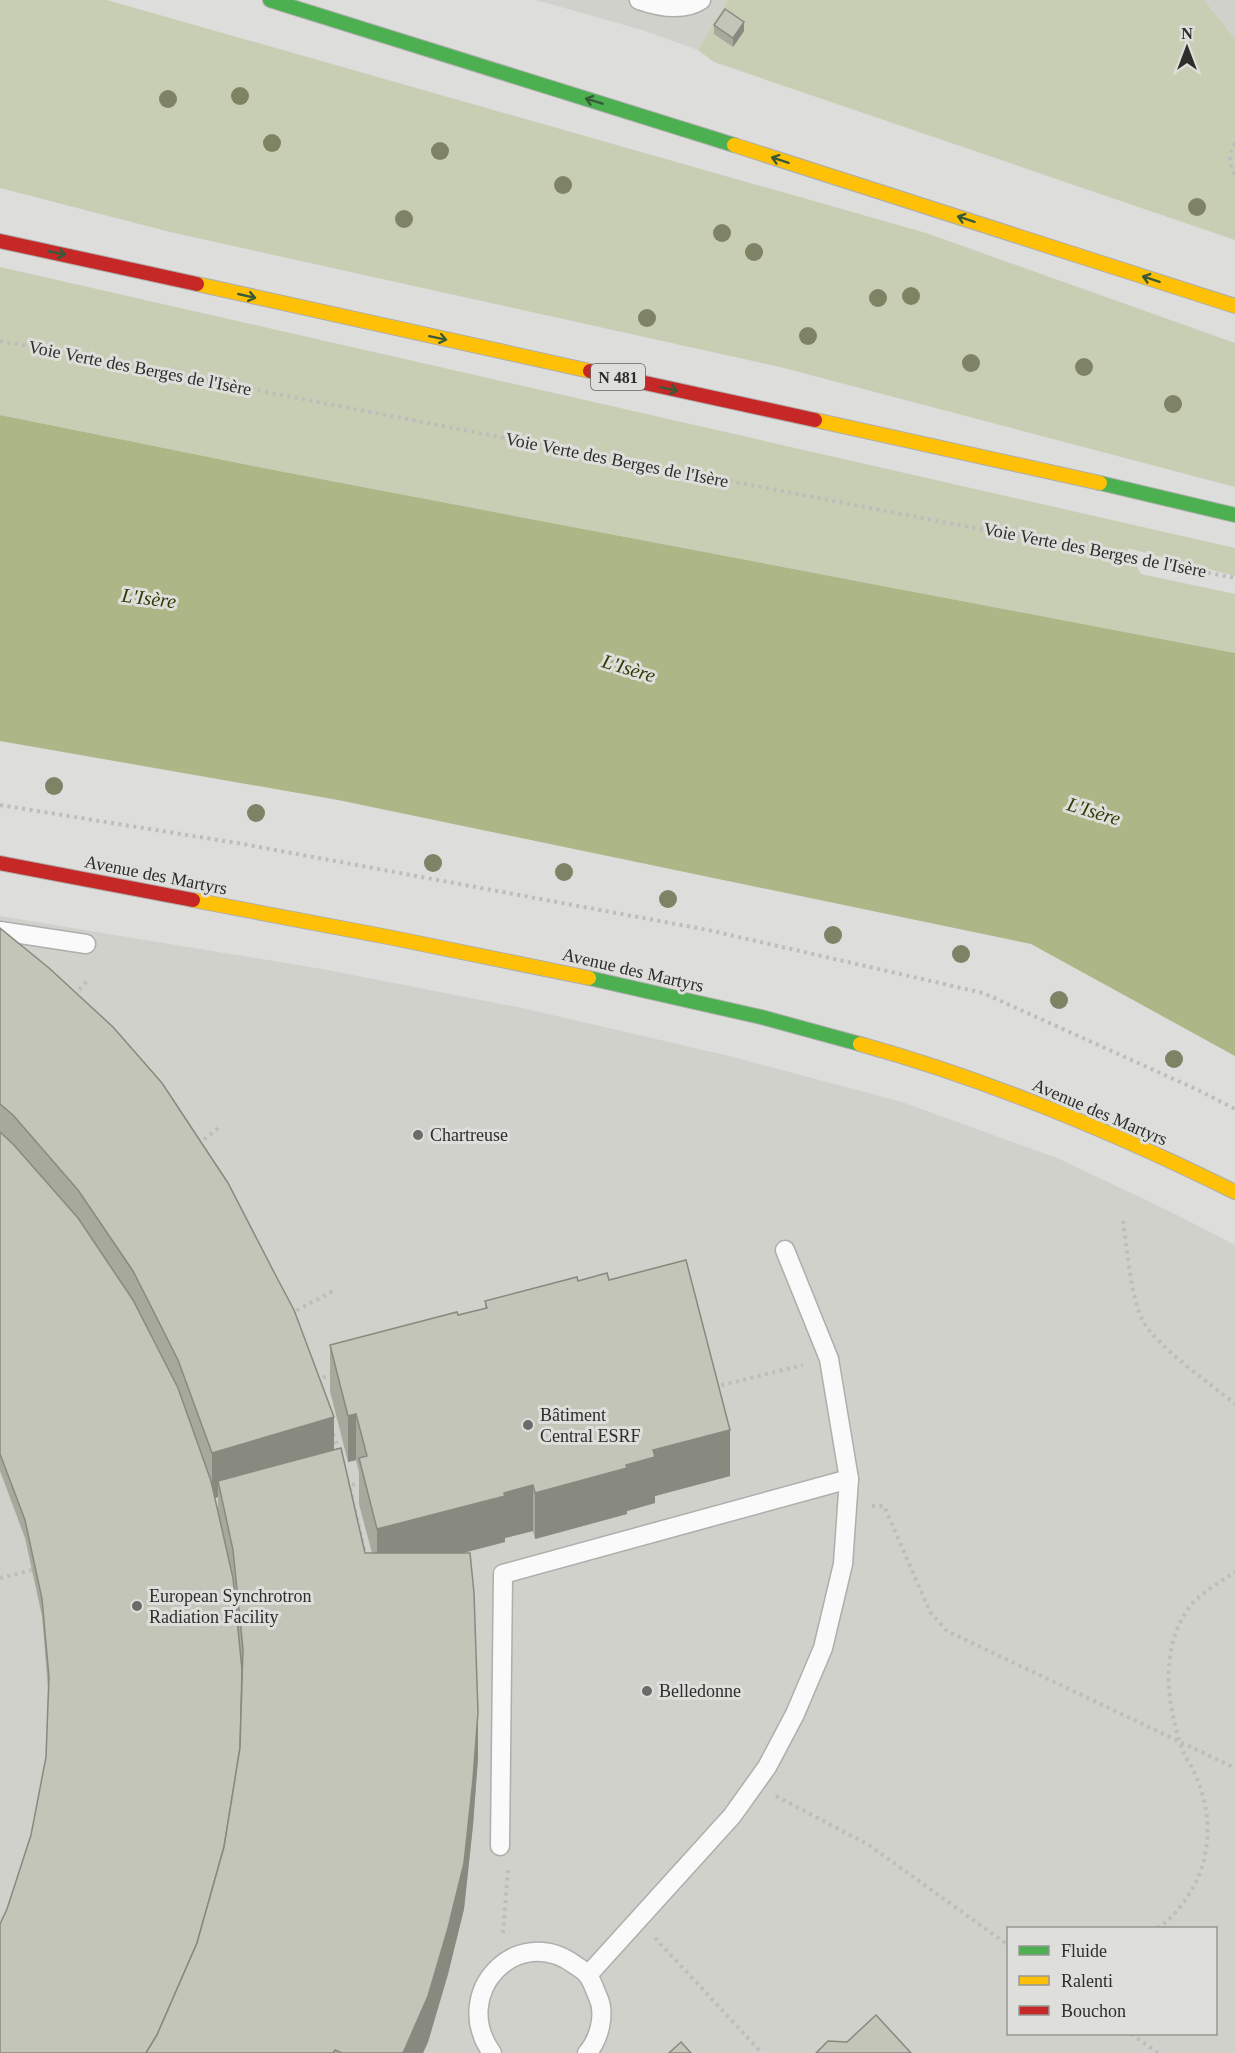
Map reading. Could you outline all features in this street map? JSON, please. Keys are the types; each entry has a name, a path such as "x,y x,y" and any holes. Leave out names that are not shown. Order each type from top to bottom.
{"main road":[{"path":"270,0 633,112 1235,306"},
{"name":"N 481","path":"0,241 1235,514"},
{"name":"Avenue des Martyrs","path":"0,863 494,957 731,1010 900,1056 1050,1108 1235,1192"}],"lane":[{"path":"639,0 658,7 692,6 701,0"},
{"path":"0,931 86,944"},
{"path":"588,1975 732,1816 767,1767 795,1714 823,1648 843,1564 849,1479 829,1359 785,1250"},
{"path":"500,1846 503,1574 849,1479"},
{"path":"492,2053 485,2044 479,2028 478,2006 485,1983 499,1966 515,1957 536,1952 564,1957 588,1975 601,2003 600,2027 591,2052"}],"path":[{"path":"1235,143 1230,152 1230,166 1235,175"},
{"name":"Voie Verte des Berges de l'Isère","path":"0,341 1235,578"},
{"path":"0,805 243,844 708,930 983,993 1235,1109"},
{"path":"68,1003 88,980"},
{"path":"197,1145 222,1126"},
{"path":"1123,1221 1134,1291 1142,1320 1159,1341 1235,1404"},
{"path":"286,1317 333,1292"},
{"path":"708,1388 829,1359"},
{"path":"317,1391 314,1381 336,1374"},
{"path":"332,1431 342,1461"},
{"path":"339,1488 362,1482"},
{"path":"349,1484 368,1565"},
{"path":"847,1507 884,1506 930,1612 947,1631 1235,1768"},
{"path":"0,1578 32,1570"},
{"path":"1159,1927 1191,1893 1206,1856 1208,1834 1203,1795 1193,1769 1184,1755 1170,1692 1169,1651 1188,1609 1199,1597 1235,1572"},
{"path":"754,1785 869,1845 1007,1945"},
{"path":"639,1920 762,2053"},
{"path":"1132,2035 1158,2053"}],"shaded area":[{"path":"0,0 107,0 926,233 1235,343 1235,487 780,367 170,232 0,188"},
{"path":"536,0 728,0 698,50 642,30"},
{"path":"728,0 1204,0 1235,39 1235,240 714,62 698,50"},
{"path":"1204,0 1235,0 1235,39"},
{"path":"0,267 1235,548 1235,576 1127,548 1141,574 1235,594 1235,653 284,472 0,415"},
{"path":"0,916 322,969 522,1008 729,1056 902,1102 1057,1158 1235,1245 1235,2053 0,2053"}],"water":[{"name":"L'Isère","path":"0,415 284,472 1235,653 1235,1056 1031,944 338,800 0,741"}],"building":[{"path":"725,9 744,22 733,38 714,25"},
{"path":"0,928 49,968 113,1027 162,1083 228,1183 294,1310 334,1417 212,1453 178,1360 133,1271 78,1190 13,1115 0,1104"},
{"name":"European Synchrotron Radiation Facility","path":"0,1132 78,1218 133,1300 178,1388 211,1481 233,1578 242,1670 240,1748 224,1847 197,1943 157,2035 146,2053 0,2053 0,1924 31,1835 46,1757 49,1677 42,1599 25,1520 0,1454"},
{"name":"Bâtiment Central ESRF","path":"686,1260 730,1430 653,1450 655,1457 626,1465 627,1468 535,1493 533,1485 504,1493 505,1496 377,1529 359,1458 367,1456 356,1414 348,1416 330,1345 457,1312 458,1315 487,1308 485,1301 577,1277 578,1281 607,1273 609,1280"},
{"path":"341,1448 365,1553 470,1553 474,1593 478,1712 473,1779 464,1863 428,1996 403,2053 342,2053 335,2050 333,2053 146,2053 157,2035 197,1943 224,1847 240,1748 243,1649 233,1550 218,1481"},
{"path":"876,2015 911,2053 816,2053 828,2041 847,2042"},
{"path":"681,2042 691,2053 669,2053"}],"traffic: fast":[{"path":"270,0 734,145"},
{"path":"1100,483 1235,515"},
{"path":"589,978 761,1017 860,1044"}],"traffic: slow":[{"path":"734,145 1235,306"},
{"path":"197,284 590,371"},
{"path":"815,420 1100,483"},
{"path":"193,900 589,978"},
{"path":"860,1044 956,1074 1050,1109 1144,1149 1235,1192"}],"traffic: jam":[{"path":"0,241 197,284"},
{"path":"590,371 815,420"},
{"path":"0,863 193,900"}],"place":[{"name":"Chartreuse","path":"418,1135"},
{"name":"Bâtiment Central ESRF","path":"528,1425"},
{"name":"European Synchrotron Radiation Facility","path":"137,1606"},
{"name":"Belledonne","path":"647,1691"}]}
